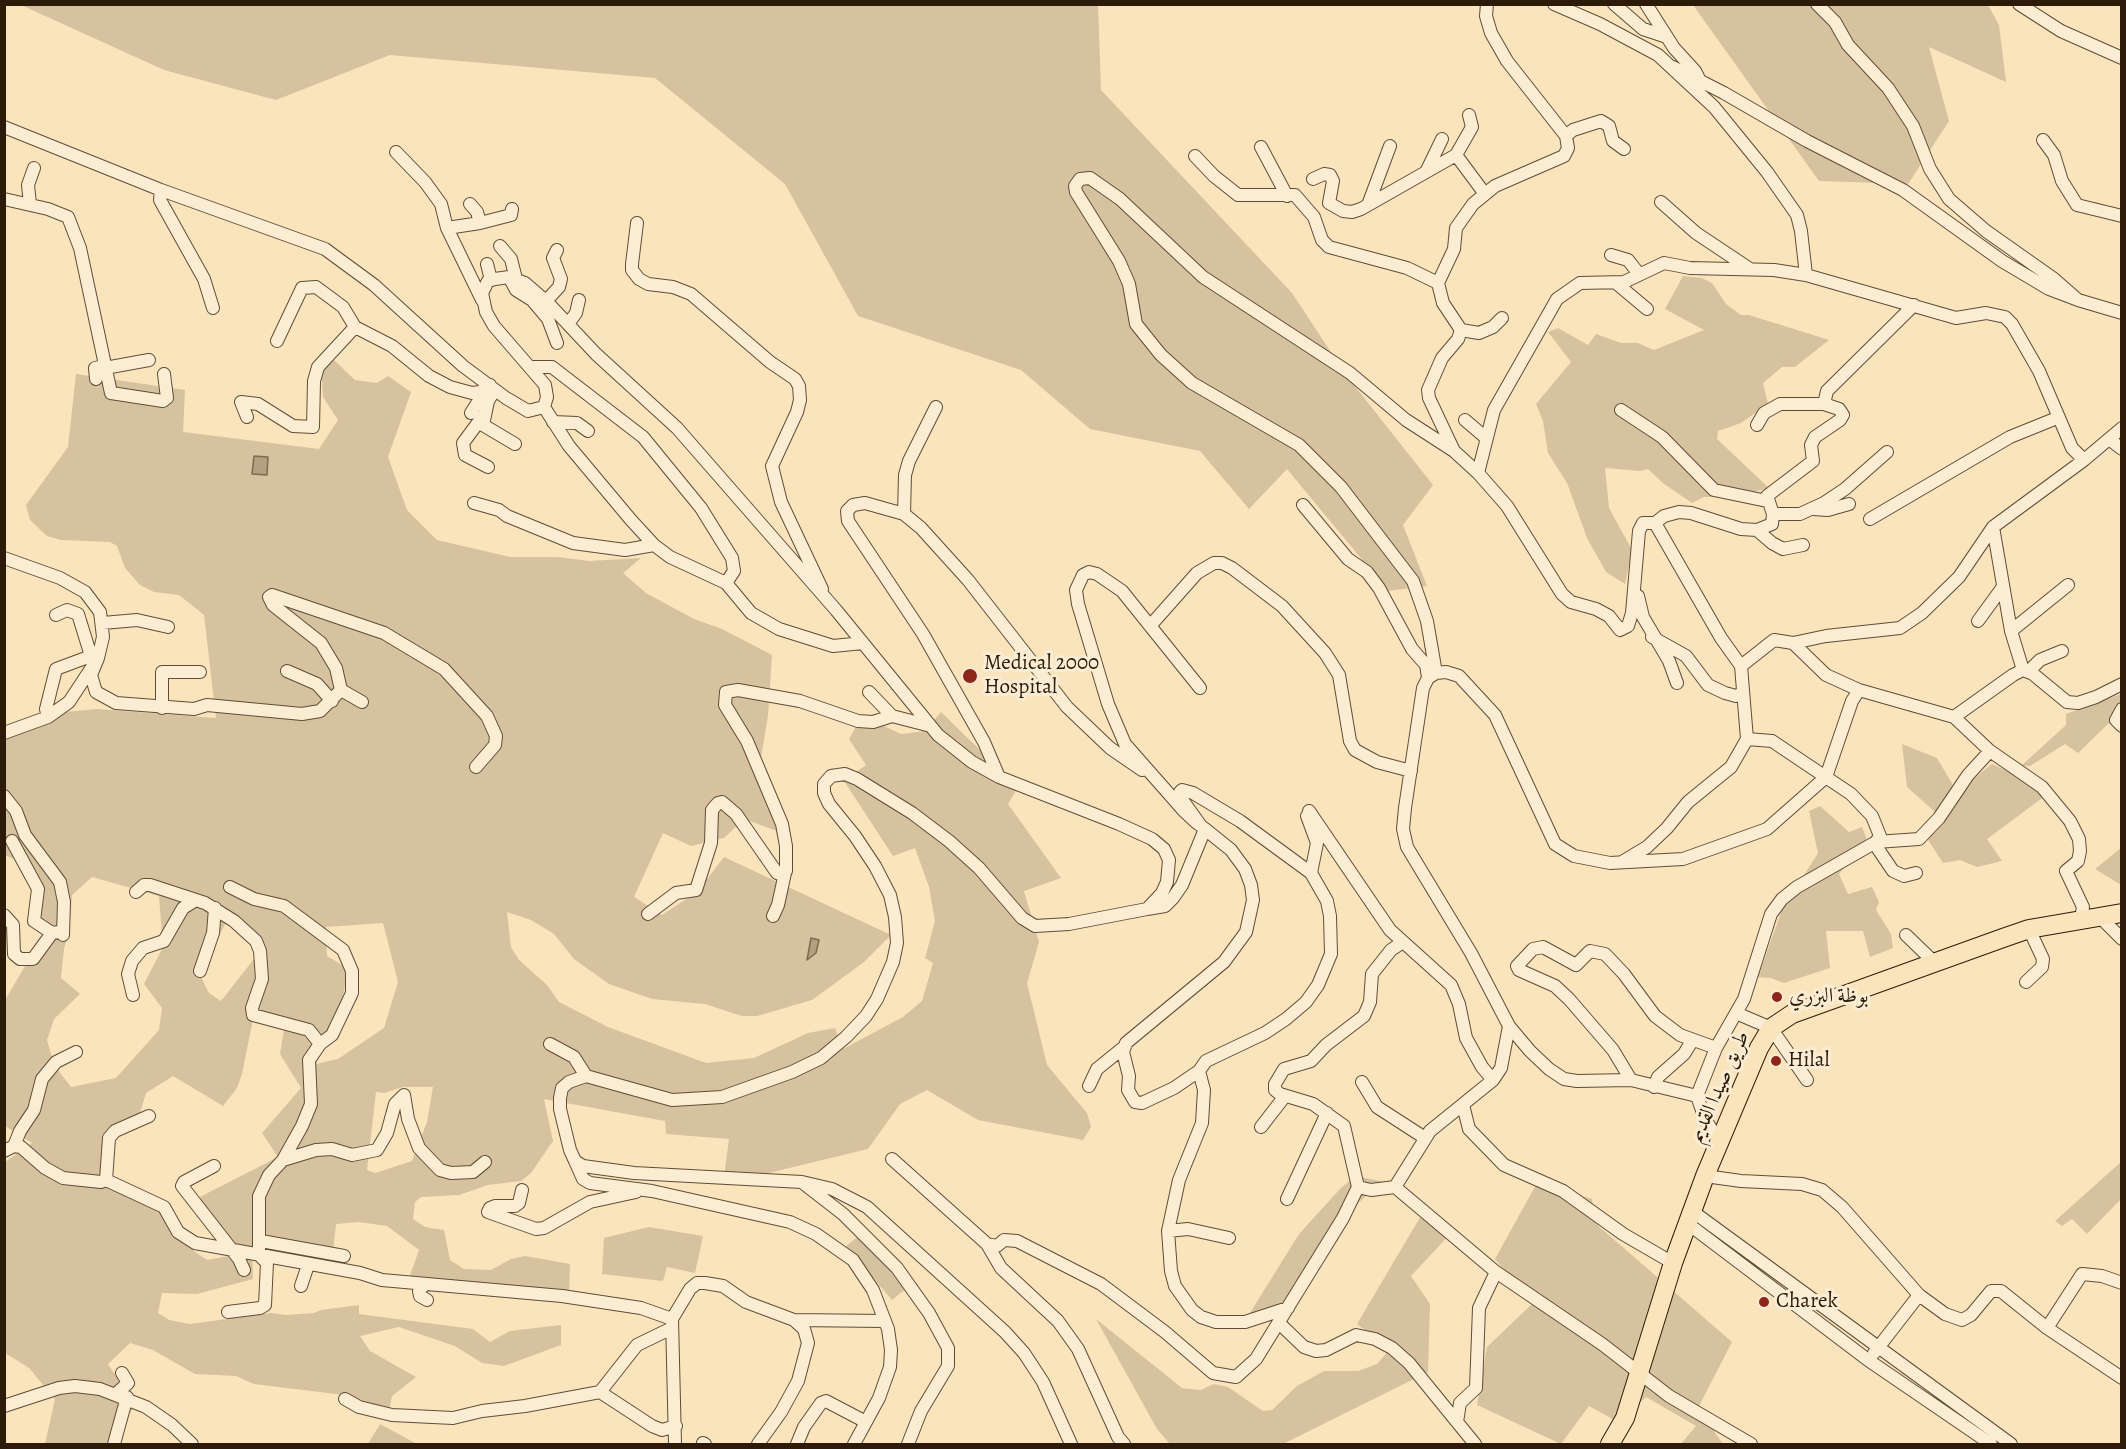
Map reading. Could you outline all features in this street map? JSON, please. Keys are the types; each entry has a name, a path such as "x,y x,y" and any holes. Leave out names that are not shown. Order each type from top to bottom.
{"highway":[{"name":"طريق صيدا القديم","path":"1610,1444 1624,1418 1673,1263 1705,1176 1759,1048 1772,1028 1792,1014 2029,929 2121,913"}],"street":[{"path":"1487,4 1486,16 1491,33 1507,61 1566,136 1568,148 1564,156 1501,183 1485,194 1473,204 1456,228 1454,249 1438,283 1443,303 1461,330 1479,333 1493,327 1502,318"},
{"path":"1554,4 1600,24 1658,56 1673,67 1714,107 1784,195 1797,215 1806,275"},
{"path":"1614,4 1643,29 1667,37"},
{"path":"1646,4 1667,37 1695,71 1699,80"},
{"path":"1817,4 1835,22 1848,45 1888,88 1912,126 1930,169 1949,199 1986,231 2054,279 2078,300"},
{"path":"2019,4 2061,31 2121,58"},
{"path":"1673,67 1807,141 1903,190 2002,261 2049,290 2121,313"},
{"path":"1313,179 1324,174 1330,175 1333,181 1329,203 1334,208 1352,212 1456,155 1472,127 1469,115"},
{"path":"1566,136 1573,130 1600,121 1609,126 1613,141 1624,149"},
{"path":"4,127 161,190 325,249 374,285 490,388 528,411 544,407"},
{"path":"1427,170 1442,140"},
{"path":"2043,140 2054,155 2062,181 2077,206 2121,216"},
{"path":"1368,205 1390,146"},
{"path":"1261,147 1287,196"},
{"path":"396,152 437,197 447,228 494,326 532,367 545,385 548,397 544,407"},
{"path":"1456,155 1485,194"},
{"path":"1195,156 1221,183 1238,195 1262,193 1294,195 1314,217 1322,240 1329,247 1407,268 1438,283"},
{"path":"30,204 28,185 34,168"},
{"path":"1697,1096 1631,1080 1577,1081 1564,1079 1549,1069 1530,1051 1509,1026 1476,962 1407,848 1403,829 1411,771 1423,688 1432,675 1427,621 1413,581 1345,492 1304,450 1192,384 1161,355 1136,324 1129,284 1119,261 1076,192 1077,182 1083,178 1090,178 1120,198 1203,277 1350,373 1406,420 1454,452 1478,473 1514,515 1562,594 1571,602 1596,609 1609,616 1620,630 1624,630 1631,621 1639,531 1643,522 1655,523 1664,516 1679,512 1691,513 1741,529 1757,530 1772,524 1773,514 1767,496 1813,461 1811,445 1815,437 1843,416 1839,409 1824,404 1780,404 1764,413 1757,425"},
{"path":"161,190 160,200 204,279 213,308"},
{"path":"4,199 30,204 68,217 80,248 111,393 159,402 168,398 164,374"},
{"path":"1661,202 1696,232 1750,269"},
{"path":"470,204 477,212 480,223"},
{"path":"447,228 511,215 512,209"},
{"path":"638,224 632,270 639,279 648,284 673,287 690,294 770,362 795,379 799,386 800,400 797,412 772,466 781,502 815,570 826,598"},
{"path":"500,246 511,259 516,290 532,300 548,319 557,343"},
{"path":"546,301 559,287 561,279 553,258 557,250"},
{"path":"1611,255 1628,260 1639,274"},
{"path":"1478,473 1494,410 1557,299 1580,283 1593,280 1616,283 1664,263 1690,268 1750,269 1806,275 1956,318 1986,313 2005,317 2012,324 2039,371 2057,418 2072,448 2084,460"},
{"path":"485,306 482,293 491,280 487,264"},
{"path":"491,280 513,278 546,301 596,354 677,428 826,598 927,725 965,757 999,777 1119,824 1152,839 1164,849 1169,860 1167,882 1162,893 1147,909"},
{"path":"1616,283 1647,309"},
{"path":"277,341 290,311 305,286 316,287 329,294 343,307 355,327 411,357 429,376 450,387 472,393 490,388"},
{"path":"568,324 576,313 579,300"},
{"path":"1824,404 1827,391 1914,306"},
{"path":"248,417 241,402 258,404 293,426 313,427 314,381 318,368 355,327"},
{"path":"1454,452 1429,398 1428,390 1442,358 1458,339 1461,330"},
{"path":"96,379 95,369 149,360"},
{"path":"532,367 552,368 572,380 643,437 701,508 732,558 734,571 726,583"},
{"path":"488,467 465,455 463,443 490,388"},
{"path":"544,407 588,469 654,545 685,565 726,583 752,613 780,629 833,646 863,643"},
{"path":"904,514 903,495 909,461 936,407"},
{"path":"1621,410 1662,437 1714,490 1767,501"},
{"path":"477,414 483,425 515,444"},
{"path":"1870,519 2010,437 2057,418"},
{"path":"1465,420 1486,438"},
{"path":"553,422 577,423 588,431"},
{"path":"1741,666 1774,640 1793,643 1826,636 1900,628 1922,613 1959,577 1993,527 2084,460 2121,428"},
{"path":"2109,439 2121,448"},
{"path":"1773,514 1800,514 1812,508 1845,489 1887,452"},
{"path":"474,503 499,510 507,516 573,543 625,550 654,545"},
{"path":"999,777 984,742 923,634 852,528 847,516 850,507 859,503 904,514 950,558 1067,706 1110,748 1151,776"},
{"path":"1812,508 1828,510 1849,504"},
{"path":"1303,505 1348,559 1367,572 1379,588 1412,649 1432,675"},
{"path":"1620,863 1647,847 1667,828 1688,802 1731,768 1747,739 1741,666 1721,638 1655,523"},
{"path":"1993,527 2011,631 2025,671 2067,702 2078,703 2121,684"},
{"path":"1757,530 1783,549 1803,545"},
{"path":"4,558 75,585 93,600 103,623 103,637 94,657 75,693 64,706 48,717 4,733"},
{"path":"1150,626 1197,573 1214,563 1222,563 1232,568 1282,606 1325,653 1339,675 1350,741 1355,750 1377,762 1411,771"},
{"path":"1089,1086 1097,1069 1224,962 1237,947 1251,920 1253,900 1251,885 1245,869 1231,849 1203,827 1151,776 1125,744 1114,720 1078,604 1076,590 1079,580 1089,572 1110,581 1134,603 1200,688"},
{"path":"1635,583 1643,616 1653,637 1669,661 1677,683"},
{"path":"2011,631 2068,585"},
{"path":"1978,621 2002,588"},
{"path":"75,693 130,706 194,709 207,705 302,714 320,711 341,690 340,678 330,654 311,633 273,605 269,597 272,595 384,633 444,669 487,716 496,736 495,745 476,766"},
{"path":"56,615 67,610 78,614 82,620 85,642 94,657 91,675 96,692 103,698"},
{"path":"103,623 137,620 168,627"},
{"path":"1653,637 1686,656 1708,685 1736,696 1743,693"},
{"path":"73,662 85,642"},
{"path":"1793,643 1826,675 1859,690 1954,717 1990,751 2042,787 2070,821 2079,839 2078,861 2066,871 2083,907 2081,919"},
{"path":"1954,717 2013,675 2062,651"},
{"path":"48,717 46,709 56,669 94,657"},
{"path":"287,671 317,684 332,701"},
{"path":"162,708 162,672 200,672"},
{"path":"1432,675 1446,672 1460,676 1495,715 1555,844 1574,856 1600,863 1683,859 1767,829 1826,777 1852,701 1859,690"},
{"path":"341,690 362,702"},
{"path":"773,916 778,905 785,873 786,846 782,824 747,741 725,705 726,692 738,690 800,701 858,721 873,722 892,716"},
{"path":"869,692 892,716 927,725"},
{"path":"2121,709 2116,720 2121,726"},
{"path":"1720,1143 1705,1119 1697,1096 1716,1048 1744,999 1771,914 1782,899 1797,887 1875,842 1880,836 1872,816 1851,794 1772,741 1747,739"},
{"path":"1875,842 1920,839 1968,775 1990,751"},
{"path":"855,1444 890,1367 891,1340 865,1275 853,1260 816,1234 790,1222 754,1212 639,1189 590,1183 583,1179 566,1136 560,1098 562,1088 569,1082 586,1076 672,1100 722,1097 792,1072 821,1058 846,1038 866,1016 877,999 893,962 897,943 895,917 890,895 875,866 855,836 829,804 824,793 824,784 831,776 838,773 857,779 876,789 949,841 979,868 1022,918 1035,926 1069,924 1165,906 1182,885 1203,827"},
{"path":"1123,1048 1129,1076 1129,1096 1135,1102 1152,1099 1199,1071 1206,1061 1217,1054 1265,1034 1286,1019 1306,1002 1322,978 1331,954 1330,916 1327,901 1311,873 1240,821 1193,793 1182,790 1181,798 1203,827"},
{"path":"4,796 15,811 25,835 60,882 64,902 59,933 33,959 20,959 14,954 13,925 4,915"},
{"path":"648,914 676,893 696,890 711,843 712,810 717,803 722,802 736,814 777,873 785,873"},
{"path":"1311,873 1317,843 1306,812 1309,811 1381,918 1403,942 1451,986 1459,1004 1466,1038 1482,1067 1493,1080"},
{"path":"12,842 38,889 34,921 59,933"},
{"path":"1875,842 1893,871 1904,876 1916,873"},
{"path":"136,892 144,885 150,885 196,900 215,908 250,935 261,951 262,979 252,1008 253,1015 309,1030 320,1044"},
{"path":"230,887 254,899 285,906 343,950 352,971 352,993 332,1035 320,1044 309,1060 311,1104 297,1138 283,1160 268,1175 259,1196 261,1241 259,1255"},
{"path":"133,995 128,974 132,960 143,948 164,941 183,908 196,900"},
{"path":"200,971 213,933 215,908"},
{"path":"2100,917 2121,939"},
{"path":"2026,982 2042,967 2043,959 2029,929"},
{"path":"1906,935 1934,962"},
{"path":"987,1244 997,1246 1004,1240 1017,1241 1101,1284 1213,1372 1236,1377 1256,1359 1279,1323 1343,1218 1358,1186 1344,1126 1308,1101 1285,1096 1275,1090 1284,1069 1311,1061 1326,1045 1357,1024 1364,1016 1370,1002 1372,974 1377,965 1403,942"},
{"path":"1631,1080 1613,1050 1569,999 1555,986 1519,970 1517,966 1533,949 1543,947 1576,965 1590,951 1605,954 1624,974 1655,1016 1680,1035 1716,1048"},
{"path":"1736,1013 1772,1028 1807,1080"},
{"path":"1395,1187 1425,1138 1438,1124 1493,1080 1501,1068 1509,1026"},
{"path":"1654,1087 1658,1077 1678,1061 1692,1041"},
{"path":"550,1044 574,1057 586,1076"},
{"path":"76,1052 56,1062 42,1079 34,1110 9,1149 26,1150 55,1174 93,1181 106,1180 164,1207 178,1232 187,1240 232,1251 360,1273 382,1280 562,1296 641,1308 672,1323"},
{"path":"1199,1071 1204,1090 1202,1123 1179,1180 1168,1231 1171,1271 1175,1286 1182,1299 1201,1317 1230,1324 1262,1318 1288,1308"},
{"path":"1362,1082 1377,1107 1425,1138"},
{"path":"283,1160 316,1150 332,1149 351,1155 377,1150 387,1133 395,1104 404,1095 408,1119 419,1148 440,1170 451,1173 473,1172 485,1162"},
{"path":"1261,1128 1285,1096"},
{"path":"1463,1105 1469,1129 1504,1165 1563,1191 1623,1234 1673,1263"},
{"path":"1287,1199 1327,1113"},
{"path":"106,1180 109,1138 115,1131 149,1116"},
{"path":"892,1159 987,1244 1001,1268 1052,1315 1069,1336 1124,1444"},
{"path":"575,1161 591,1168 634,1173 802,1182 832,1189 873,1211 1005,1332 1035,1369 1071,1444"},
{"path":"214,1166 184,1182 182,1186 244,1270"},
{"path":"1705,1176 1741,1181 1802,1184 1822,1190 1842,1207 1919,1295 1945,1314 1962,1320 1971,1315 1991,1291 2001,1290 2047,1328 2121,1378"},
{"path":"802,1182 843,1214 897,1268 929,1313 948,1348 948,1366 921,1411 908,1444"},
{"path":"1358,1186 1371,1190 1395,1187 1496,1272 1602,1344 1639,1374 1695,1412 1751,1444"},
{"path":"522,1190 519,1203 515,1206 495,1206 488,1212 536,1229 544,1228 578,1207 636,1192 639,1189"},
{"path":"1690,1217 1878,1347 2011,1444"},
{"path":"1690,1217 1868,1360 1991,1444"},
{"path":"1168,1231 1188,1229 1229,1238"},
{"path":"261,1241 344,1256"},
{"path":"228,1312 261,1308 265,1305 267,1263 259,1255"},
{"path":"301,1286 308,1265"},
{"path":"1457,1422 1460,1403 1476,1388 1479,1308 1496,1272"},
{"path":"2047,1328 2082,1274 2102,1276 2121,1283"},
{"path":"675,1444 672,1323 690,1288 697,1283 723,1286 746,1302 794,1320 885,1321"},
{"path":"424,1285 419,1291 420,1296 427,1300"},
{"path":"1868,1360 1919,1295"},
{"path":"758,1444 781,1412 805,1360 806,1334 794,1320"},
{"path":"345,1399 359,1407 392,1415 453,1418 482,1411 525,1406 600,1392 637,1345 672,1323"},
{"path":"1279,1323 1304,1347 1316,1351 1326,1350 1356,1335 1376,1339 1392,1348 1409,1363 1475,1444"},
{"path":"114,1444 122,1395 128,1383 122,1373"},
{"path":"4,1406 46,1391 75,1386 122,1395 160,1416 192,1444"},
{"path":"600,1392 652,1426 662,1430 676,1426"},
{"path":"797,1444 804,1427 821,1403 826,1401 866,1422"}],"shaded area":[{"path":"21,5 1098,5 1101,90 1292,293 1346,375 1433,485 1403,525 1427,586 1388,591 1287,469 1249,509 1200,451 1090,429 1021,370 858,316 785,184 655,78 390,55 276,100 164,70"},
{"path":"1693,5 1988,5 1999,25 2006,82 1929,47 1949,121 1908,184 1819,181"},
{"path":"1683,276 1702,278 1712,283 1726,304 1741,315 1749,315 1829,340 1795,367 1782,367 1763,383 1768,404 1741,423 1718,431 1717,439 1769,488 1738,496 1704,497 1692,503 1664,484 1648,469 1640,471 1605,468 1609,508 1632,550 1625,584 1606,572 1587,538 1567,483 1548,453 1543,421 1536,404 1571,362 1548,332 1558,328 1588,345 1596,334 1621,343 1638,343 1654,350 1704,330 1665,309"},
{"path":"334,360 355,380 377,383 388,376 411,392 388,457 407,510 437,540 510,557 558,557 589,561 641,558 623,573 646,593 694,619 722,629 772,655 768,716 758,775 777,831 744,819 724,838 691,846 663,833 634,897 662,915 697,892 724,857 891,935 864,962 812,1000 757,1016 742,1016 705,1004 652,999 609,984 574,959 554,934 531,920 507,912 511,947 519,960 547,985 559,1002 608,1027 706,1063 754,1058 808,1033 835,1028 843,1049 903,1017 922,1001 933,963 925,958 935,921 929,887 915,848 893,856 844,781 866,765 849,739 862,716 901,734 925,731 941,712 1018,787 1008,804 1061,878 1024,891 1039,942 1027,983 1047,1065 1087,1113 1091,1127 1083,1140 978,1120 927,1090 900,1104 868,1149 723,1184 729,1139 666,1134 665,1121 544,1099 553,1141 531,1173 521,1181 488,1185 459,1195 421,1197 415,1202 413,1219 425,1227 444,1230 450,1260 464,1269 491,1270 511,1259 525,1256 570,1264 569,1293 408,1281 419,1250 387,1226 359,1222 336,1224 333,1251 303,1262 252,1250 253,1279 197,1294 162,1293 158,1313 169,1320 190,1324 271,1313 286,1315 314,1313 359,1305 359,1314 473,1329 490,1342 510,1331 561,1325 561,1345 504,1366 482,1363 455,1346 399,1327 360,1336 370,1351 416,1377 392,1396 389,1410 344,1395 254,1384 236,1376 195,1374 153,1350 130,1343 108,1364 135,1405 110,1444 45,1444 55,1399 29,1368 5,1353 5,1162 32,1143 5,1126 5,1000 44,934 27,922 35,893 18,861 5,855 4,727 12,737 46,725 65,712 97,709 216,718 204,615 179,595 154,592 140,585 125,568 117,546 110,542 61,540 47,536 30,520 26,505 68,447 76,374 185,390 183,432 319,449 338,420 323,397 321,365","holes":["92,877 159,896 163,947 144,984 162,1008 159,1030 116,1078 71,1087 54,1065 47,1040 54,1019 80,994 61,978 64,949 69,932 72,895","226,922 261,950 221,1001 209,993 200,975","383,923 398,982 384,1028 338,1059 316,1064 331,1035 342,1003 347,974 342,965 327,956 326,927","253,1019 284,1029 280,1054 301,1088 262,1133 278,1157 200,1197 229,1256 207,1260 182,1243 167,1212 104,1184 107,1133 135,1130 146,1093 173,1076 223,1106 237,1088","403,1087 433,1087 427,1122 412,1161 375,1173 367,1170 376,1092 384,1093"]},
{"path":"254,456 268,457 267,475 252,474"},
{"path":"2121,694 2121,701 2110,722 2078,753 2065,744 2030,766 2021,766 2066,725 2066,714"},
{"path":"1902,744 1937,758 1957,792 1992,764 2025,779 2045,796 1987,839 2002,861 1977,867 1960,860 1943,863 1925,835 1940,823 1935,812 1907,787"},
{"path":"1820,806 1849,832 1862,827 1867,840 1839,874 1848,894 1872,887 1879,902 1876,910 1891,934 1893,948 1870,957 1863,931 1826,931 1830,968 1784,983 1771,978 1758,977 1788,893 1804,875 1818,853 1809,811"},
{"path":"2121,848 2121,885 2095,869"},
{"path":"811,938 819,940 816,953 807,960"},
{"path":"2121,1162 2121,1199 2087,1234 2072,1219 2062,1226 2055,1221"},
{"path":"1355,1176 1390,1183 1454,1230 1411,1276 1430,1304 1428,1372 1283,1444 1170,1444 1157,1429 1096,1319 1182,1388 1201,1390 1214,1384 1228,1387 1263,1411 1272,1410 1297,1386 1324,1371 1358,1371 1377,1364 1390,1349 1357,1324 1422,1214 1383,1182 1358,1203 1280,1309 1250,1313 1299,1234"},
{"path":"1537,1183 1592,1199 1596,1224 1732,1342 1698,1408 1723,1444 1681,1444 1696,1426 1646,1397 1618,1422 1589,1406 1561,1444 1477,1405 1487,1347 1533,1303 1495,1259"},
{"path":"649,1227 703,1236 695,1273 667,1267 663,1281 602,1274 604,1238"},
{"path":"861,1234 907,1288 892,1300 846,1246"},
{"path":"380,1424 417,1444 368,1444"}],"place":[{"name":"Medical 2000 Hospital","path":"970,676"},
{"name":"بوظة البزري","path":"1777,997"},
{"name":"Hilal","path":"1776,1061"},
{"name":"Charek","path":"1764,1302"}]}
